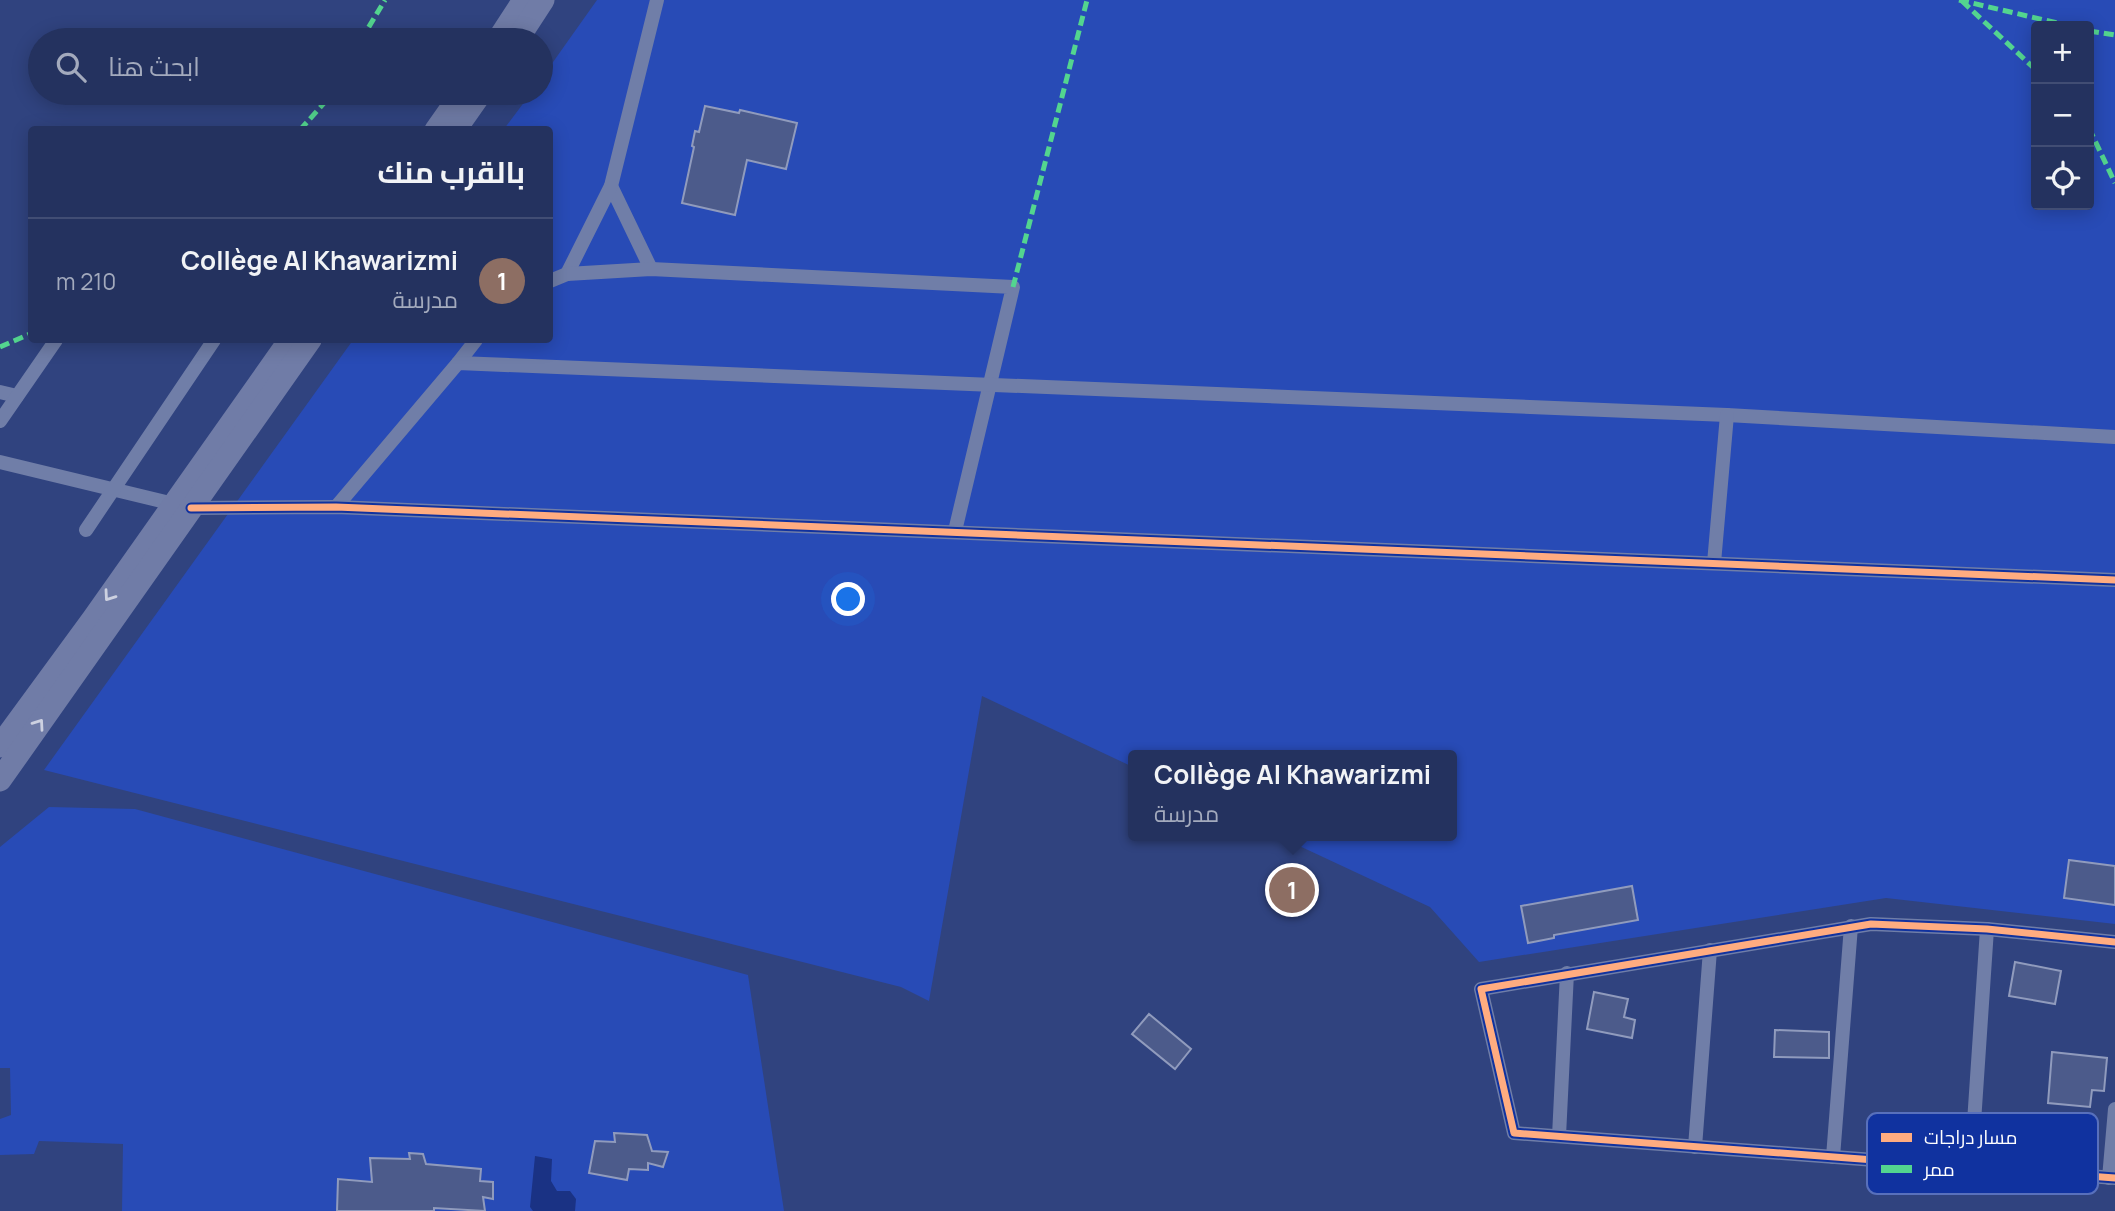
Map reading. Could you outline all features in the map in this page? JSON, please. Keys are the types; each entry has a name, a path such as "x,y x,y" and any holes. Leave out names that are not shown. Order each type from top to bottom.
{"main road":[{"path":"506,28 524,0"},
{"path":"525,28 543,0"},
{"path":"439,126 454,105"},
{"path":"459,126 473,105"},
{"path":"0,780 287,343"},
{"path":"0,746 308,343"}],"street":[{"path":"567,274 611,186 657,0"},
{"path":"611,186 651,269"},
{"path":"553,280 567,274 651,269 1013,287 955,531"},
{"path":"0,421 54,343"},
{"path":"86,530 212,343"},
{"path":"336,507 474,343"},
{"path":"458,363 1727,415 2115,437"},
{"path":"0,392 17,396"},
{"path":"1714,564 1727,415"},
{"path":"0,462 182,506 336,507 2115,580"},
{"path":"1867,1159 1514,1133 1481,989 1852,926 1888,924 1987,929 2115,942"},
{"path":"1833,1157 1852,926"},
{"path":"1975,1113 1987,929"},
{"path":"1695,1147 1710,950"},
{"path":"1559,1136 1567,973"},
{"path":"2112,1178 2115,1109"}],"shaded area":[{"path":"597,0 2115,0 2115,924 1886,898 1479,962 1430,907 1289,841 1457,841 1457,750 1128,750 1128,765 982,696 929,1001 901,987 44,770 351,343 553,343 553,126 506,126 522,105 553,105 553,62"},
{"path":"49,807 135,809 748,975 784,1211 122,1211 123,1144 39,1141 34,1154 0,1155 0,1119 11,1115 10,1068 0,1068 0,847"},
{"path":"535,1156 552,1159 551,1181 557,1191 570,1191 576,1199 575,1211 533,1211 530,1207"}],"building":[{"path":"705,106 739,113 740,110 797,123 786,169 747,160 735,215 682,203 695,131 699,132"},
{"path":"2069,860 2115,866 2115,905 2064,898"},
{"path":"1632,886 1638,920 1554,935 1554,938 1528,943 1521,906"},
{"path":"2015,962 2061,971 2055,1004 2009,996"},
{"path":"1594,992 1628,999 1624,1017 1635,1020 1632,1038 1587,1029"},
{"path":"1149,1014 1191,1049 1175,1069 1132,1034"},
{"path":"1775,1030 1829,1032 1829,1058 1774,1057"},
{"path":"2052,1052 2107,1058 2104,1091 2092,1090 2090,1107 2048,1103"},
{"path":"614,1133 647,1135 652,1151 668,1152 663,1167 648,1163 648,1170 629,1169 627,1180 589,1173 595,1141 615,1142"},
{"path":"409,1153 423,1154 426,1164 481,1169 480,1181 493,1182 493,1199 483,1197 485,1211 434,1208 434,1211 337,1211 338,1179 372,1182 370,1158 410,1159"}],"marked path":[{"path":"368,28 385,0"},
{"path":"1013,287 1087,0"},
{"path":"1959,0 2049,21"},
{"path":"1962,1 2031,65"},
{"path":"2094,32 2115,35"},
{"path":"304,126 322,105"},
{"path":"2094,139 2115,183"},
{"path":"0,347 28,335"}],"cycle path":[{"path":"191,508 336,507 2115,580"},
{"path":"1867,1159 1514,1133 1481,989 1871,924 1987,929 2115,942"},
{"path":"2098,1177 2115,1178"}],"place":[{"name":"Collège Al Khawarizmi","path":"1292,890"}]}
